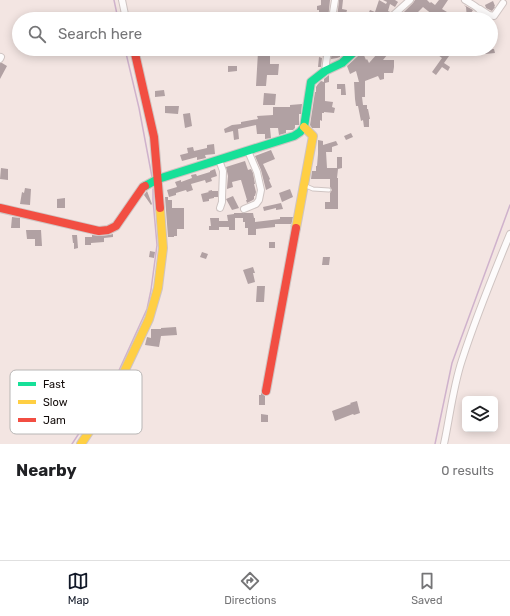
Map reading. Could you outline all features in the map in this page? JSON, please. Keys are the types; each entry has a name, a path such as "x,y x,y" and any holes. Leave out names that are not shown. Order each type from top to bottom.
{"street":[{"path":"122,0 125,12"},
{"path":"333,12 335,0"},
{"path":"465,0 484,12"},
{"path":"396,12 408,1"},
{"path":"497,12 504,4"},
{"path":"125,370 149,319 158,288 163,248 154,137 136,56"},
{"path":"324,71 327,56"},
{"path":"0,208 99,231 108,230 116,226 143,187 158,179 294,136 300,132 304,127 311,82 324,71 342,63 350,56"},
{"path":"266,391 313,136 304,127"},
{"path":"244,209 256,204 259,200 261,190 257,172 248,151"},
{"path":"219,160 223,171 222,202 220,208"},
{"path":"444,444 449,411 461,361 510,234"},
{"path":"81,444 88,434"}],"lane":[{"path":"304,184 313,189 329,190"}],"building":[{"path":"321,0 330,0 329,12 319,12 319,10 317,10 317,6 321,5"},
{"path":"339,0 343,0 342,9 347,10 346,12 338,12"},
{"path":"379,0 386,4 387,2 383,0 395,0 398,2 395,7 390,4 388,11 390,12 375,12"},
{"path":"415,0 427,0 435,5 439,0 448,0 442,9 447,12 429,12 423,7 418,12 404,12"},
{"path":"493,1 495,7 492,11 486,8 485,5"},
{"path":"464,5 473,10 472,12 466,12 466,7"},
{"path":"258,56 270,56 270,64 279,64 278,75 267,75 266,86 256,86"},
{"path":"331,56 340,56 337,58 331,59"},
{"path":"358,56 364,56 369,63 375,56 386,56 383,60 394,60 394,67 393,73 384,73 384,79 380,80 378,76 365,81 365,97 362,97 363,105 367,105 370,119 369,127 364,127 355,99 354,82 359,82 356,71 350,74 347,66"},
{"path":"439,56 449,56 444,63 450,67 448,71 442,67 436,75 432,72 442,58"},
{"path":"319,57 322,58 321,67 318,67"},
{"path":"0,63 7,66 0,79"},
{"path":"228,66 237,66 237,71 228,72"},
{"path":"329,75 329,82 325,83 325,101 333,102 332,107 335,108 334,113 322,113 320,128 312,128 310,125 316,87 321,81 324,82 324,79"},
{"path":"337,84 345,84 346,95 341,95 341,89 337,89"},
{"path":"164,90 165,96 155,97 155,91"},
{"path":"264,93 276,94 275,105 263,105"},
{"path":"302,104 301,114 299,114 299,125 295,125 293,130 286,130 286,133 279,135 278,128 270,128 271,138 265,139 265,134 257,134 256,125 238,129 239,139 234,140 233,131 225,133 224,129 232,125 258,119 257,116 273,115 273,107 290,107 290,105"},
{"path":"165,106 179,106 178,114 165,113"},
{"path":"190,113 192,126 185,128 183,114"},
{"path":"351,133 353,137 346,140 344,136"},
{"path":"318,140 323,141 323,145 336,141 338,145 332,147 332,152 326,152 327,168 337,168 337,157 342,157 342,168 338,169 337,178 338,209 325,209 325,202 330,202 330,193 332,190 330,187 330,179 311,179 312,171 316,171 317,166"},
{"path":"214,144 215,154 205,155 206,158 197,160 197,157 182,161 180,155 188,153 187,148 193,147 194,151 207,148 207,145"},
{"path":"271,150 275,159 263,164 272,187 266,190 261,170 255,156"},
{"path":"245,161 248,170 251,169 253,173 256,192 254,199 247,203 241,180 232,182 233,187 227,189 228,176 226,167"},
{"path":"1,168 8,169 8,180 0,179"},
{"path":"215,169 217,176 211,178 212,181 206,183 205,180 191,184 193,190 187,192 186,190 169,197 167,190 177,187 175,182 181,180 181,182 192,178 191,175 196,174 197,176"},
{"path":"25,188 31,189 30,205 20,204 22,192 24,193"},
{"path":"290,189 293,197 282,202 279,193"},
{"path":"212,190 218,191 218,197 214,197 209,199 209,201 203,202 201,194"},
{"path":"147,191 152,204 151,205 144,195"},
{"path":"233,196 239,208 232,210 226,199"},
{"path":"165,197 168,197 168,200 172,200 172,208 184,208 184,229 177,229 177,236 174,237 168,237"},
{"path":"65,198 65,208 57,208 57,199"},
{"path":"281,203 283,209 276,210 276,208 264,211 263,207"},
{"path":"234,213 253,213 255,222 280,219 280,217 293,217 290,230 291,224 275,224 275,227 256,229 256,235 248,235 248,228 245,228 243,218 235,218 235,230 229,230 229,227 219,227 219,230 209,230 209,226 211,226 210,218 219,218 219,221 228,221 227,215"},
{"path":"12,217 20,218 20,228 11,228"},
{"path":"26,230 41,230 42,246 35,246 35,239 27,239"},
{"path":"113,234 113,237 104,238 104,242 85,245 85,237 92,237 92,235 100,236"},
{"path":"72,235 77,235 78,248 74,249"},
{"path":"269,242 275,242 275,248 269,248"},
{"path":"150,251 155,252 154,258 149,257"},
{"path":"202,252 208,254 206,259 200,257"},
{"path":"323,257 330,257 329,265 322,265"},
{"path":"253,267 255,282 248,284 243,270"},
{"path":"257,286 265,286 264,302 256,302"},
{"path":"176,327 177,335 161,336 159,347 145,345 147,337 151,338 151,329"},
{"path":"261,393 265,396 265,405 259,405 259,395 261,395"},
{"path":"357,401 360,413 335,421 332,411"},
{"path":"261,414 268,415 268,422 261,422"}],"waterway":[{"path":"114,0 117,12"},
{"path":"127,56 139,108 152,177"},
{"path":"119,370 147,309 151,290 157,245 153,189"},
{"path":"435,444 452,363 510,205"},
{"path":"72,444 79,434"}],"traffic: fast":[{"path":"145,186 158,179 294,136 304,127 311,82 325,71 342,63 350,56"}],"traffic: slow":[{"path":"296,228 313,136 304,127"},
{"path":"125,370 149,319 158,288 163,248 160,208"},
{"path":"81,444 88,434"}],"traffic: jam":[{"path":"136,56 154,137 160,208"},
{"path":"0,208 99,231 108,230 116,226 145,186"},
{"path":"266,391 296,228"}]}
